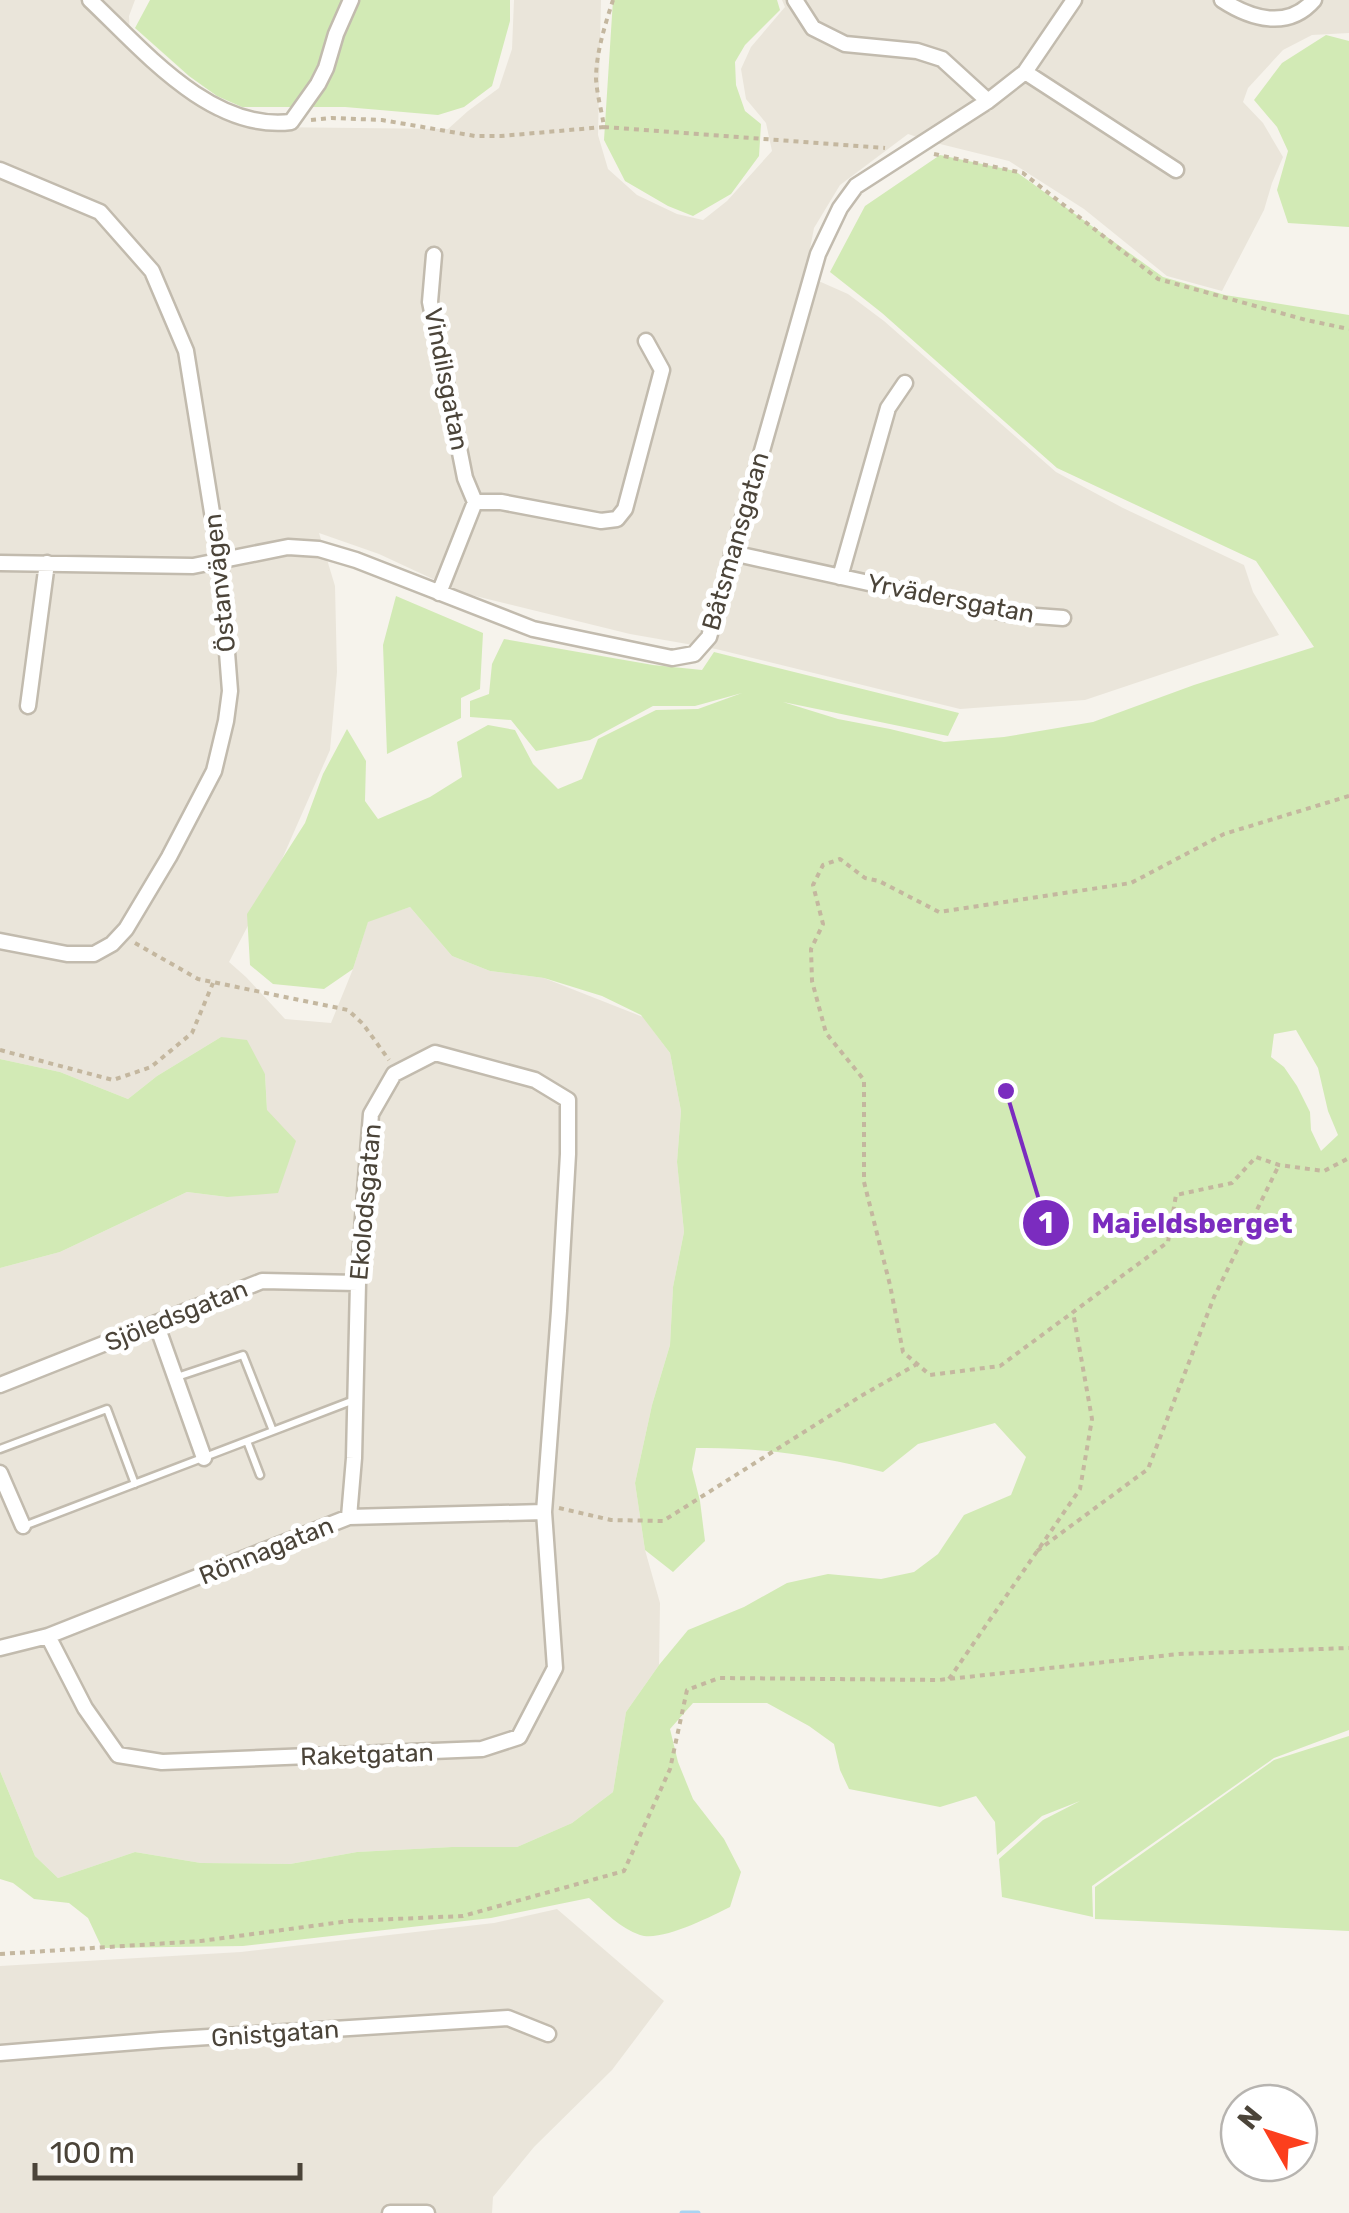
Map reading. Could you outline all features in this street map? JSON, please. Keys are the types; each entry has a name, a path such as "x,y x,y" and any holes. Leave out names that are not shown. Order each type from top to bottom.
{"street":[{"path":"90,0 187,89 237,116 257,122 292,122 326,68 352,0"},
{"path":"795,0 814,28 845,44 917,51 942,60 988,102"},
{"name":"Båtsmansgatan","path":"0,563 193,566 288,548 319,549 533,630 672,658 694,654 709,637 818,254 832,222 856,186 988,102 1025,72 1074,0"},
{"path":"1222,0 1255,18 1274,20 1294,15 1314,0"},
{"path":"1025,72 1176,170"},
{"name":"Östanvägen","path":"0,170 100,212 152,272 186,351 220,562 230,691 214,771 169,857 120,935"},
{"name":"Vindilsgatan","path":"434,255 430,302 465,478 474,502"},
{"path":"439,594 474,502 501,502 602,521 617,519 625,508 662,370 646,341"},
{"name":"Yrvädersgatan","path":"840,577 888,408 905,383"},
{"name":"Yrvädersgatan","path":"732,552 1010,614 1063,618"},
{"path":"28,706 47,563"},
{"path":"0,941 66,954 94,954 120,935"},
{"path":"397,1072 435,1053 535,1080 568,1100 568,1154 544,1508"},
{"name":"Ekolodsgatan","path":"348,1517 358,1283 371,1114 397,1072"},
{"name":"Sjöledsgatan","path":"0,1385 262,1281 358,1283"},
{"path":"156,1324 204,1458"},
{"path":"0,1473 23,1526"},
{"name":"Rönnagatan","path":"0,1648 48,1636 348,1517 544,1508"},
{"name":"Raketgatan","path":"48,1636 85,1708 118,1755 162,1762 482,1749 518,1737 555,1668 544,1508"},
{"name":"Gnistgatan","path":"0,2053 508,2018 548,2034"},
{"path":"390,2213 426,2213"}],"lane":[{"path":"176,1378 243,1354 273,1431"},
{"path":"23,1526 355,1400"},
{"path":"0,1449 106,1409 135,1484"},
{"path":"247,1441 260,1474"}],"path":[{"path":"604,127 596,81 613,0"},
{"path":"292,122 357,118 475,136 604,127 915,150 1023,173 1158,279 1349,329"},
{"path":"1349,796 1224,834 1131,884 939,912 878,881 864,878 840,859 823,865 813,886 823,924 811,949 812,981 826,1033 864,1080 864,1182 903,1352 930,1375 1000,1366 1168,1242 1176,1195 1232,1182 1256,1157 1324,1171 1349,1158"},
{"path":"120,935 198,979 348,1010 363,1024 397,1072"},
{"path":"0,1050 112,1080 151,1067 192,1033 213,983"},
{"path":"1037,1551 1148,1468 1214,1297 1279,1164"},
{"path":"949,1679 1080,1489 1092,1419 1073,1312"},
{"path":"544,1508 611,1520 663,1521 917,1364"},
{"path":"0,1954 201,1941 350,1921 462,1916 624,1870 670,1769 687,1690 719,1678 949,1679 1180,1654 1349,1648"}],"shaded area":[{"path":"0,0 135,0 129,16 130,40 217,118 266,127 448,129 499,88 512,49 514,0 601,0 598,135 608,169 637,195 677,214 703,220 727,201 772,151 766,123 746,99 741,69 751,47 785,7 782,0 1349,0 1349,33 1312,35 1283,50 1248,88 1243,102 1263,123 1283,157 1264,210 1222,291 1167,276 1084,209 1009,161 908,134 840,185 814,228 805,275 848,294 884,321 1056,472 1244,565 1253,592 1279,635 1085,700 960,709 463,593 379,554 319,533 335,586 337,672 330,750 279,866 229,962 285,1019 331,1023 368,921 410,907 452,956 490,971 544,978 643,1017 670,1053 681,1111 677,1162 684,1232 673,1287 670,1345 635,1483 645,1550 660,1603 659,1665 626,1712 613,1792 572,1823 517,1847 357,1852 290,1864 201,1863 135,1852 58,1878 35,1856 0,1771 0,1268 60,1252 187,1192 227,1197 267,1109 265,1074 221,1037 157,1076 128,1099 60,1072 0,1059"},
{"path":"557,1909 664,2001 612,2070 534,2147 493,2197 492,2213 0,2213 0,1966 241,1952 494,1923"}],"green space":[{"path":"150,0 510,0 510,21 492,86 464,107 438,115 345,107 242,107 217,96 189,76 135,28"},
{"path":"613,0 777,0 780,10 745,45 735,62 736,85 745,111 761,124 759,156 731,194 693,216 625,181 604,140"},
{"path":"1326,35 1349,41 1349,227 1288,223 1277,190 1288,151 1277,127 1254,100 1282,63"},
{"path":"940,155 1015,171 1163,277 1225,295 1349,315 1349,1730 1274,1758 1092,1886 1093,1917 1002,1897 999,1859 1043,1820 1080,1801 1042,1816 997,1855 995,1822 976,1796 940,1807 849,1789 834,1744 809,1726 767,1703 693,1703 670,1729 678,1762 693,1799 724,1839 741,1872 730,1907 698,1922 660,1935 640,1935 619,1924 589,1898 491,1918 243,1946 102,1948 88,1918 69,1903 34,1899 13,1883 0,1879 0,1771 35,1856 58,1878 135,1852 201,1863 290,1864 357,1852 517,1847 572,1823 613,1792 626,1712 688,1630 744,1607 787,1583 828,1574 881,1579 914,1572 938,1554 964,1515 1011,1495 1026,1457 995,1423 918,1444 883,1472 790,1454 696,1448 692,1469 705,1541 673,1572 645,1550 635,1483 670,1345 673,1287 684,1232 677,1162 681,1111 670,1053 641,1015 602,996 544,978 490,971 452,956 410,907 368,922 353,969 324,989 273,984 250,965 247,914 305,823 323,774 347,729 366,761 365,801 378,819 430,797 462,777 457,742 488,725 515,730 533,764 558,789 582,779 598,739 656,710 698,709 742,693 695,706 653,706 590,740 536,751 511,720 470,717 470,701 489,694 492,664 504,639 702,670 714,652 959,713 948,736 783,702 838,719 944,742 1004,737 1093,722 1314,647 1256,561 1057,468 830,272 865,206","holes":["1296,1030 1318,1068 1338,1135 1321,1151 1311,1130 1310,1112 1297,1086 1284,1067 1271,1057 1274,1034"]},
{"path":"396,596 483,633 480,689 461,698 461,718 387,754 383,645"},
{"path":"221,1037 247,1040 265,1074 267,1110 296,1141 278,1193 227,1197 187,1192 60,1252 0,1268 0,1059 60,1072 128,1099 157,1076"},
{"path":"1349,1736 1349,1931 1095,1919 1095,1887 1274,1760"}],"waterway":[{"path":"682,2213 698,2213"}],"place":[{"name":"Majeldsberget","path":"1006,1091"}]}
